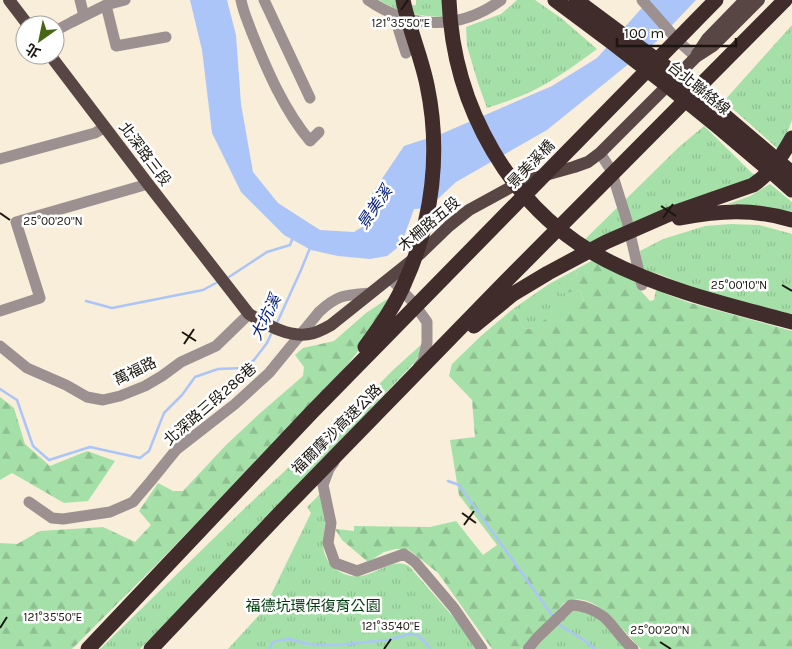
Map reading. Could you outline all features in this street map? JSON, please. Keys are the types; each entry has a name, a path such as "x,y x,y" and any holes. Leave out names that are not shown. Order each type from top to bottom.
{"highway":[{"path":"449,0 455,57 471,108 496,157 517,187 536,207 572,239 620,267 711,301 792,322"},
{"name":"台北聯絡線","path":"555,0 612,41 715,123 774,165 792,173"},
{"name":"台北聯絡線","path":"576,0 666,67 704,98 774,165 792,190"},
{"name":"景美溪橋","path":"368,350 716,0"},
{"path":"508,289 550,236 785,0"},
{"path":"368,350 405,283 421,243 432,191 435,145 433,122 427,85 412,52 405,5"},
{"path":"508,289 548,273 627,232 746,188 763,178 792,138"},
{"path":"671,216 748,211 774,214 792,220"},
{"name":"福爾摩沙高速公路","path":"151,649 279,514 428,362 508,289"},
{"name":"福爾摩沙高速公路","path":"88,649 312,412 368,350"}],"main road":[{"path":"9,0 20,15"},
{"name":"木柵路五段","path":"300,335 317,332 331,324 421,254 456,220 491,197 530,179 588,162 600,153 692,53 745,0"},
{"name":"木柵路五段","path":"692,53 713,46 759,0"},
{"name":"北深路三段","path":"58,65 248,314"},
{"path":"248,314 268,326 300,335"}],"street":[{"path":"80,0 84,16"},
{"path":"65,26 106,5 125,0"},
{"path":"310,98 263,0 242,4 276,88 291,114 310,141 319,132"},
{"path":"368,0 379,7 405,5 412,20 445,22 461,20 494,6 501,0"},
{"path":"642,0 679,42 692,53"},
{"path":"106,5 116,46 166,37"},
{"path":"0,159 95,133 105,127"},
{"path":"600,153 611,170 642,285"},
{"path":"0,311 40,298 16,222 148,184"},
{"path":"390,278 412,301 428,322 427,343 422,362 346,444 329,469 323,484 331,523 328,543 335,564 357,571 404,554 415,562 454,608 482,649"},
{"name":"北深路三段286巷","path":"29,502 52,518 63,519 110,512 133,502 176,450 235,404 269,373 319,312 337,298 345,295 371,293"},
{"name":"萬福路","path":"0,346 27,368 66,385 87,397 102,400 120,396 144,386 181,362 216,346 248,314"},
{"path":"528,649 571,605 581,605 603,616 633,649"}],"green space":[{"path":"379,0 398,0 399,6 416,5 416,0 444,0 446,17 411,13"},
{"path":"517,0 535,0 561,18 597,49 561,75 538,88 487,108 467,46 466,27 501,14"},
{"path":"792,25 792,120 778,149 724,101"},
{"path":"704,126 757,176 572,252 678,148"},
{"path":"770,184 792,202 792,214 758,206 728,204 750,196"},
{"path":"731,224 759,225 792,234 792,314 751,306 643,270 640,251 663,239 705,226"},
{"path":"595,259 633,278 640,290 650,301 654,300 656,290 687,302 792,331 792,649 641,649 607,613 586,601 575,599 564,603 521,649 492,649 438,573 408,549 384,552 368,562 342,540 335,529 354,531 354,526 430,527 456,521 483,555 497,545 459,495 450,440 475,437 472,400 449,376 452,364 513,309 524,328 530,329 571,303 584,302 580,290 561,294 557,284 573,279 578,275 575,270"},
{"path":"575,270 578,275 557,285 573,291 580,290 584,302 530,329 524,328 513,309 549,284"},
{"path":"393,298 367,340 340,374 157,564 72,649 0,649 0,543 17,544 40,531 103,527 135,542 151,525 139,511 158,483 173,491 183,491 226,445 303,376 304,367 295,355 303,348 334,341 366,313 387,299"},
{"path":"423,343 421,353 414,363 208,581 140,649 100,649 247,506 301,456 345,419 392,371"},
{"path":"0,397 14,408 25,444 50,466 87,451 115,461 88,501 64,503 12,473 0,480"},
{"name":"福德坑環保復育公園","path":"321,493 325,517 324,551 331,565 340,572 350,576 368,574 393,564 401,563 409,566 462,627 475,649 228,649 263,611 311,513 307,507"},
{"path":"573,610 582,611 597,618 628,649 535,649"}],"water":[{"name":"景美溪","path":"190,0 227,0 236,35 241,104 253,172 278,203 320,230 354,232 365,225 369,198 404,146 441,134 552,86 597,58 649,0 696,0 657,41 547,130 456,182 428,208 414,209 401,245 387,256 370,259 338,256 311,250 284,235 241,192 212,133 202,50"}],"waterway":[{"path":"229,277 267,252 290,245 293,237"},
{"name":"大坑溪","path":"276,325 310,248"},
{"path":"86,301 112,308 203,290 216,283"},
{"name":"大坑溪","path":"0,389 17,400 33,446 49,460 90,447 140,458 149,451 164,413 182,395 195,377 218,369 242,368 254,360 267,343 272,332"},
{"path":"448,481 459,485 552,615"},
{"path":"558,624 587,642 594,649"},
{"path":"270,649 272,643 290,639 317,645 337,645 387,640 410,634 417,635 431,649"}]}
